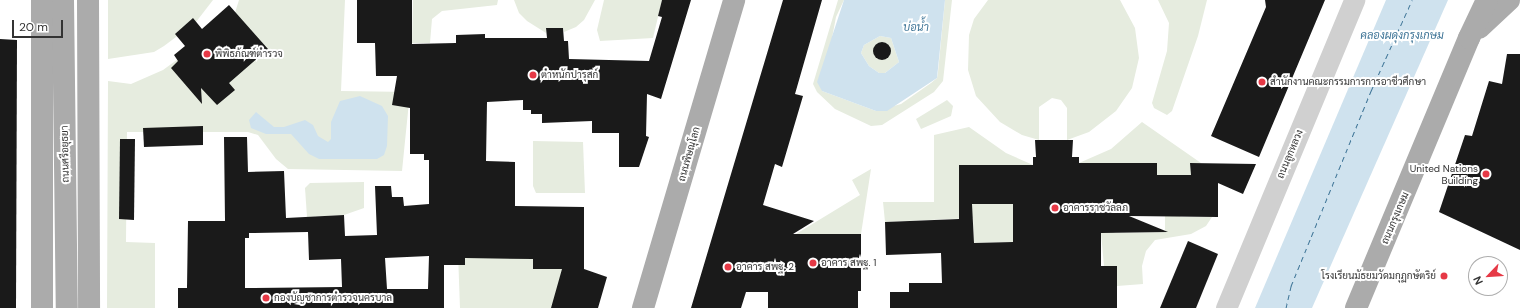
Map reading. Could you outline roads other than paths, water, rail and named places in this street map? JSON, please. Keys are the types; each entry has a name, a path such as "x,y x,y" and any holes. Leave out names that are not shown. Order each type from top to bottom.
{"main road":[{"path":"42,0 42,308"},
{"name":"ถนนศรีอยุธยา","path":"63,0 67,308"},
{"path":"88,0 89,308"},
{"name":"ถนนพิษณุโลก","path":"643,308 734,0"},
{"name":"ถนนกรุงเกษม","path":"1356,308 1469,38 1489,8 1508,0"},
{"path":"1489,8 1520,6"},
{"path":"42,30 64,30"},
{"path":"64,67 89,67"},
{"path":"42,265 66,265"}],"street":[{"name":"ถนนลูกหลวง","path":"1226,308 1354,0"}],"water":[{"name":"บ่อน้ำ","path":"844,0 945,0 937,78 887,111 876,111 822,91 817,82","holes":["880,36 891,38 899,62 885,73 879,73 869,66 861,53 864,45"]},
{"name":"คลองผดุงกรุงเกษม","path":"1386,0 1448,0 1312,308 1255,308"},
{"path":"360,96 382,106 388,116 387,146 384,155 377,159 319,159 309,154 291,134 266,134 251,128 249,120 256,112 274,127 284,127 305,120 313,125 318,136 328,142 331,139 331,122 340,101"}],"place":[{"name":"พิพิธภ้ณฑ์ตำรวจ","path":"207,54"},
{"name":"ตำหนักปารุสก์","path":"533,75"},
{"name":"สำนักงานคณะกรรมการการอาชีวศึกษา","path":"1262,82"},
{"name":"United Nations Building","path":"1486,174"},
{"name":"อาคารราชวัลลภ","path":"1055,208"},
{"name":"อาคาร สพฐ. 1","path":"813,263"},
{"name":"อาคาร สพฐ. 2","path":"728,267"},
{"name":"โรงเรียนมัธยมวัดมกุฏกษัตริย์","path":"1444,276"},
{"name":"กองบัญชาการตำรวจนครบาล","path":"266,298"}]}
